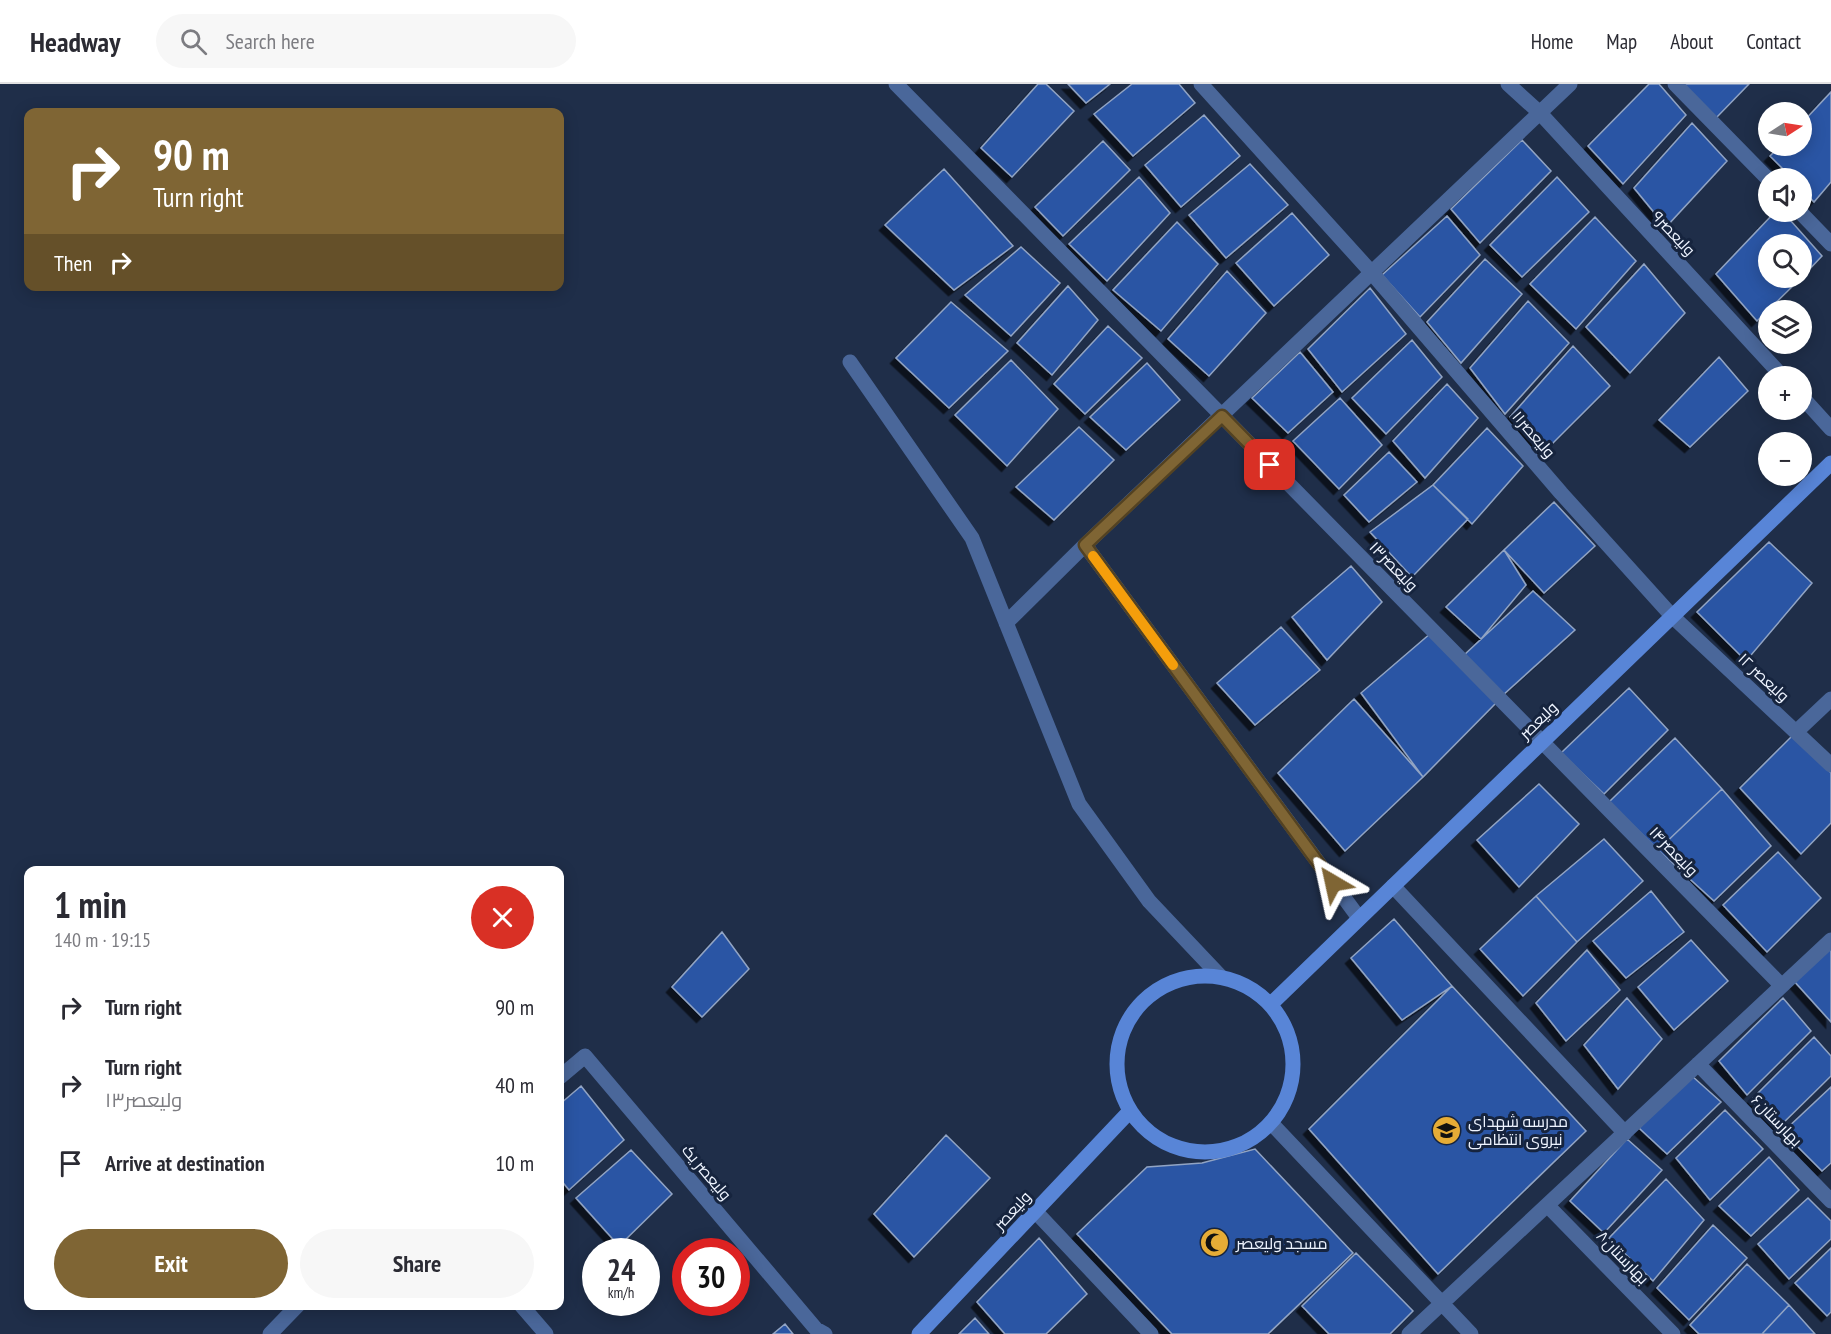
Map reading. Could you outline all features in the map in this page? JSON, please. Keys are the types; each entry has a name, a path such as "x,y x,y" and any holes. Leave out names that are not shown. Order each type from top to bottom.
{"street":[{"name":"ولیعصر۱۳","path":"896,84 1542,742"},
{"name":"ولیعصر۱۱","path":"1201,84 1372,273 1553,484 1672,616"},
{"name":"ولیعصر۹","path":"1508,84 1540,113 1773,366"},
{"path":"1006,623 1085,545 1570,84"},
{"path":"1675,84 1758,169"},
{"path":"1810,222 1831,244"},
{"path":"850,362 972,538 1079,804 1149,901 1220,976"},
{"path":"1812,408 1831,429"},
{"name":"ولیعصر","path":"1270,1004 1831,463"},
{"path":"1085,545 1359,918"},
{"name":"ولیعصر ۱۲","path":"1672,616 1831,765"},
{"path":"1797,731 1831,699"},
{"name":"ولیعصر۱۴","path":"1542,742 1782,986"},
{"path":"1393,886 1625,1133"},
{"path":"1409,1334 1831,940"},
{"path":"1191,976 1220,976 1247,986 1270,1004 1285,1026 1292,1051 1293,1077 1285,1101 1271,1123 1250,1140 1224,1150 1197,1152 1170,1146 1148,1131 1130,1110 1119,1084 1117,1055 1124,1026 1141,1002 1164,985 1191,976"},
{"name":"ولیعصر یک","path":"564,1074 585,1056 816,1329 825,1334"},
{"name":"بهارستان۶","path":"1698,1064 1831,1201"},
{"name":"ولیعصر","path":"919,1334 1130,1110"},
{"path":"1271,1123 1471,1334"},
{"name":"بهارستان۸","path":"1547,1205 1673,1334"},
{"path":"1035,1211 1151,1334"},
{"path":"270,1334 293,1310"},
{"path":"525,1310 546,1334"}],"building":[{"path":"1038,84 1046,84 1074,111 1012,177 981,148"},
{"path":"1068,84 1110,84 1086,103"},
{"path":"1132,84 1179,84 1195,103 1133,156 1094,114"},
{"path":"1649,84 1659,84 1686,115 1623,184 1588,146"},
{"path":"1683,84 1749,84 1716,118"},
{"path":"1831,92 1831,182 1814,202 1812,200 1812,168 1782,168 1770,156 1812,156 1812,112"},
{"path":"1204,115 1240,156 1181,207 1145,165"},
{"path":"1692,123 1727,161 1666,227 1634,188"},
{"path":"1522,140 1551,171 1480,243 1451,209"},
{"path":"1103,141 1130,170 1063,236 1035,207"},
{"path":"1250,164 1288,205 1226,258 1189,215"},
{"path":"944,169 1013,246 954,290 885,225"},
{"path":"1139,177 1170,213 1107,281 1069,244"},
{"path":"1557,177 1589,212 1522,277 1490,245"},
{"path":"1292,213 1329,255 1274,306 1236,263"},
{"path":"1447,216 1480,255 1420,317 1382,275"},
{"path":"1595,217 1636,261 1576,329 1530,284"},
{"path":"1177,222 1218,264 1161,331 1113,290"},
{"path":"1765,222 1792,222 1802,234 1758,234 1758,288 1791,288 1778,300 1758,300 1757,321 1716,274"},
{"path":"1812,245 1822,256 1812,266"},
{"path":"1021,247 1060,283 1011,336 965,295"},
{"path":"1485,259 1522,294 1461,363 1427,322"},
{"path":"1644,264 1685,313 1630,373 1586,327"},
{"path":"1227,271 1266,313 1209,376 1168,339"},
{"path":"1068,286 1098,320 1052,375 1017,343"},
{"path":"1370,288 1406,334 1342,392 1308,349"},
{"path":"1528,301 1569,343 1505,414 1470,368"},
{"path":"951,302 1008,351 949,408 896,358"},
{"path":"1108,326 1142,358 1085,414 1054,384"},
{"path":"1412,340 1442,377 1386,434 1352,398"},
{"path":"1573,346 1610,386 1543,453 1510,417"},
{"path":"1300,352 1333,392 1288,433 1252,398"},
{"path":"1719,357 1748,391 1690,447 1659,420"},
{"path":"1011,360 1058,409 1007,466 955,415"},
{"path":"1147,363 1180,400 1126,450 1090,417"},
{"path":"1447,384 1478,418 1425,478 1393,441"},
{"path":"1340,398 1382,445 1339,489 1293,441"},
{"path":"1079,427 1114,460 1054,520 1016,487"},
{"path":"1487,428 1523,466 1472,524 1433,485"},
{"path":"1389,452 1417,482 1369,522 1344,495"},
{"path":"1433,485 1468,519 1412,577 1370,532"},
{"path":"1554,502 1595,546 1544,593 1504,550"},
{"path":"1769,542 1812,583 1746,661 1697,612"},
{"path":"1504,550 1526,585 1481,639 1446,607"},
{"path":"1351,566 1382,602 1327,660 1292,617"},
{"path":"1533,591 1575,630 1503,695 1463,656"},
{"path":"1281,627 1320,670 1255,725 1217,683"},
{"path":"1431,633 1496,703 1423,777 1361,693"},
{"path":"1629,688 1668,730 1604,794 1561,753"},
{"path":"1354,699 1423,777 1345,851 1278,773"},
{"path":"1797,731 1831,773 1831,823 1801,854 1740,788"},
{"path":"1675,738 1722,789 1658,850 1609,802"},
{"path":"1539,784 1579,824 1519,887 1477,840"},
{"path":"1722,789 1771,846 1714,901 1658,850"},
{"path":"1604,839 1643,881 1577,942 1536,896"},
{"path":"1778,852 1821,898 1767,952 1723,905"},
{"path":"1651,891 1684,932 1626,978 1593,941"},
{"path":"1536,896 1577,942 1523,996 1480,949"},
{"path":"1394,919 1452,986 1402,1020 1351,958"},
{"path":"722,932 749,969 702,1017 672,987"},
{"path":"1691,940 1728,981 1674,1030 1638,987"},
{"path":"1831,946 1831,1022 1794,981"},
{"path":"1587,950 1620,990 1566,1041 1536,1003"},
{"name":"مدرسه شهدای نیروی انتظامی","path":"1452,986 1586,1131 1438,1274 1309,1129"},
{"path":"1627,998 1662,1039 1618,1089 1584,1045"},
{"path":"1783,998 1811,1031 1747,1095 1719,1061"},
{"path":"1814,1037 1831,1056 1831,1076 1777,1129 1751,1100"},
{"path":"1692,1076 1721,1102 1667,1154 1639,1128"},
{"path":"581,1086 624,1140 569,1190 564,1184 564,1101"},
{"path":"1831,1087 1831,1163 1822,1171 1783,1132"},
{"path":"1725,1110 1763,1149 1710,1200 1676,1158"},
{"path":"946,1135 990,1178 914,1257 874,1214"},
{"path":"1627,1139 1662,1170 1604,1233 1570,1201"},
{"name":"مسجد ولیعصر","path":"1255,1149 1353,1253 1268,1334 1172,1334 1077,1234 1147,1167 1202,1163"},
{"path":"631,1150 672,1194 627,1238 612,1238 576,1198"},
{"path":"1769,1157 1799,1190 1751,1236 1719,1206"},
{"path":"1666,1179 1704,1220 1653,1281 1609,1238"},
{"path":"1808,1198 1831,1221 1831,1239 1789,1279 1758,1244"},
{"path":"1713,1225 1747,1258 1689,1320 1657,1288"},
{"path":"1039,1238 1087,1294 1046,1334 1005,1334 977,1302"},
{"path":"1831,1248 1831,1312 1827,1316 1795,1283"},
{"path":"1356,1253 1413,1311 1390,1334 1329,1334 1302,1306"},
{"path":"1747,1264 1789,1305 1762,1334 1699,1334 1690,1325"},
{"path":"1789,1305 1815,1334 1762,1334"},
{"path":"975,1318 989,1334 959,1334"},
{"path":"785,1324 793,1334 773,1334"}],"slow traffic":[{"path":"1093,556 1173,665"}],"place":[{"name":"مدرسه شهدای نیروی انتظامی","path":"1447,1130"},
{"name":"مسجد ولیعصر","path":"1215,1243"}],"route":[{"path":"1270,465 1222,416 1085,545 1333,883"}]}
